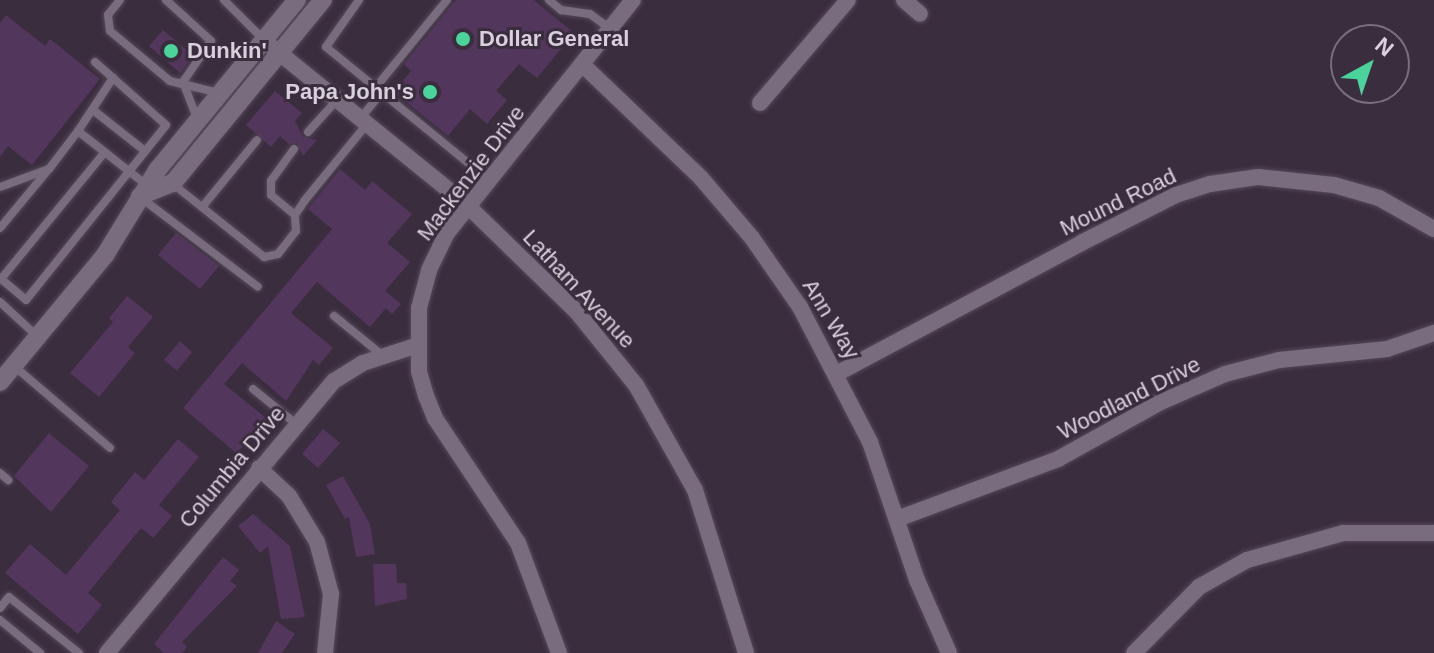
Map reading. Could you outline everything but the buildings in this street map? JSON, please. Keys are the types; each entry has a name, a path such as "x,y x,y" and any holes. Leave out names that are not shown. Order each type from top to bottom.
{"street":[{"path":"0,382 105,255 144,191 297,0"},
{"path":"144,191 173,183 323,0"},
{"name":"Mackenzie Drive","path":"559,653 518,543 435,418 419,371 418,345 429,270 440,243 584,66 633,0"},
{"path":"760,103 848,0"},
{"path":"904,0 920,14"},
{"name":"Latham Avenue","path":"264,40 468,206 577,312 653,407 695,490 746,653"},
{"name":"Ann Way","path":"584,66 662,137 752,238 838,373 897,519 930,616 949,653"},
{"name":"Mound Road","path":"838,373 1081,243 1176,195 1210,184 1258,177 1334,185 1388,202 1434,229"},
{"name":"Woodland Drive","path":"897,519 1058,459 1161,402 1225,374 1279,360 1387,349 1434,333"},
{"name":"Columbia Drive","path":"107,653 334,381 382,356 418,345"},
{"path":"259,468 289,496 317,542 331,594 325,653"},
{"path":"1134,653 1199,587 1247,560 1343,533 1434,533"}],"lane":[{"path":"120,0 108,15 110,31 170,81 219,94"},
{"path":"166,0 211,41 183,82"},
{"path":"224,0 264,40"},
{"path":"359,0 326,47 489,180"},
{"path":"173,183 264,257 278,254 296,231 295,215 343,155 364,122 376,99 376,87 447,0"},
{"path":"549,0 561,10 590,14 611,29"},
{"path":"95,62 166,125 26,300 0,278 105,152"},
{"path":"0,228 78,131 113,78"},
{"path":"183,82 198,120"},
{"path":"308,132 337,99"},
{"path":"93,110 145,151"},
{"path":"78,131 130,172 144,191 258,287"},
{"path":"203,206 257,140"},
{"path":"294,149 271,181 271,195 295,215"},
{"path":"0,187 49,169"},
{"path":"0,302 37,337"},
{"path":"334,316 382,356"},
{"path":"13,366 110,448"},
{"path":"253,389 296,424"},
{"path":"0,473 8,480"},
{"path":"0,608 9,597 79,653"},
{"path":"0,620 40,653"}],"place":[{"name":"Dollar General","path":"463,39"},
{"name":"Dunkin'","path":"171,51"},
{"name":"Papa John's","path":"430,92"}]}
